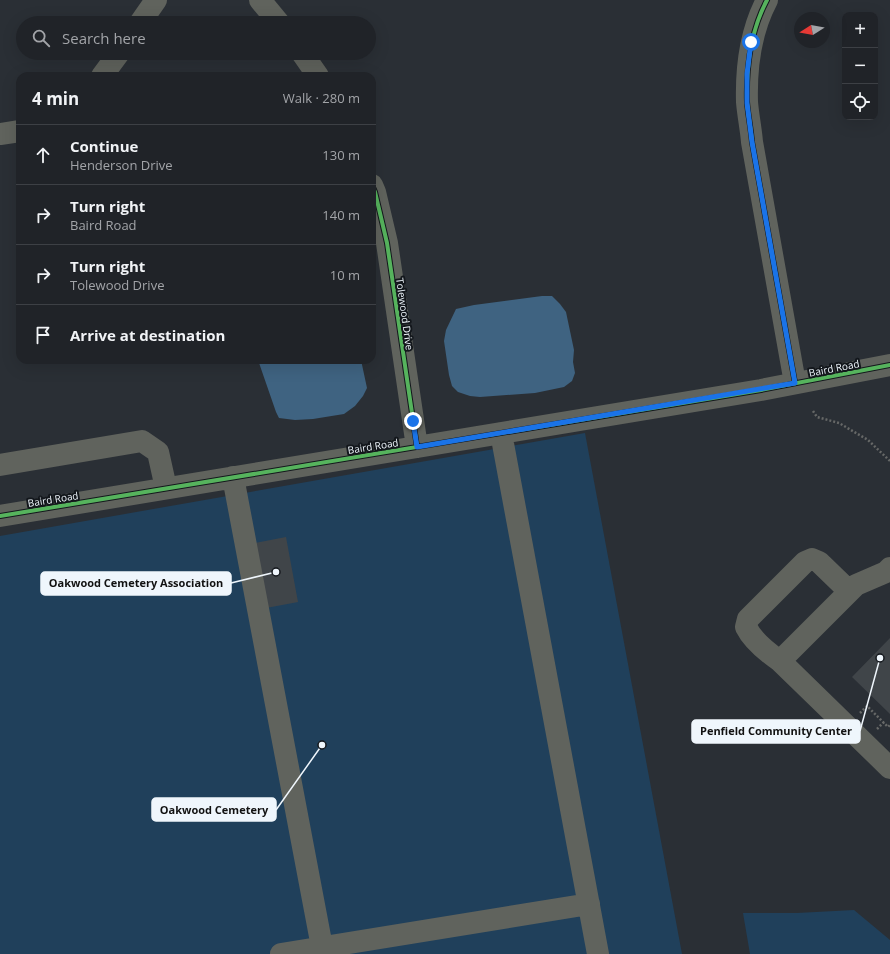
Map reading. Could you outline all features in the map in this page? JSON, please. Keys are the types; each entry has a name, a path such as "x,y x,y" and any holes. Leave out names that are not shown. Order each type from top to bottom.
{"street":[{"path":"145,16 156,0"},
{"path":"260,0 273,16"},
{"path":"767,0 761,12 751,42 747,74 747,103 752,142 795,383"},
{"path":"105,72 114,60"},
{"path":"307,60 315,72"},
{"path":"0,134 16,132"},
{"name":"Tolewood Drive","path":"376,196 387,243 417,447"},
{"name":"Baird Road","path":"0,516 795,383 890,365"},
{"path":"500,433 598,954"},
{"path":"0,465 142,441 158,452 166,488"},
{"path":"233,478 322,947"},
{"path":"849,591 819,562 812,559 805,562 748,619 746,627 750,634 769,653 780,661 890,768"},
{"path":"780,661 856,585 886,572 890,568"},
{"path":"281,954 589,904"}],"path":[{"path":"813,411 817,417 839,423 868,440 890,461"},
{"path":"867,706 888,726 890,725"}],"shaded area":[{"path":"552,296 566,312 574,350 573,362 575,373 572,381 564,387 535,393 480,397 470,396 458,392 452,386 444,341 446,330 456,309 474,305"},
{"path":"259,364 362,364 367,388 355,406 344,414 295,420 279,418"},
{"path":"585,433 682,954 0,954 0,536"},
{"path":"854,910 890,940 890,954 750,954 743,913 797,913"}],"building":[{"path":"286,537 298,602 266,608 255,543"},
{"path":"890,638 890,714 852,677"}],"cycle path":[{"path":"767,0 761,12 750,50 747,75 747,102 752,142 795,383"},
{"path":"376,196 387,243 417,447"},
{"path":"0,516 761,390 890,365"}],"place":[{"name":"Oakwood Cemetery Association","path":"276,572"},
{"name":"Penfield Community Center","path":"880,658"},
{"name":"Oakwood Cemetery","path":"322,745"}],"route":[{"path":"413,421 417,447 795,383 752,142 747,103 747,74 751,42"}]}
